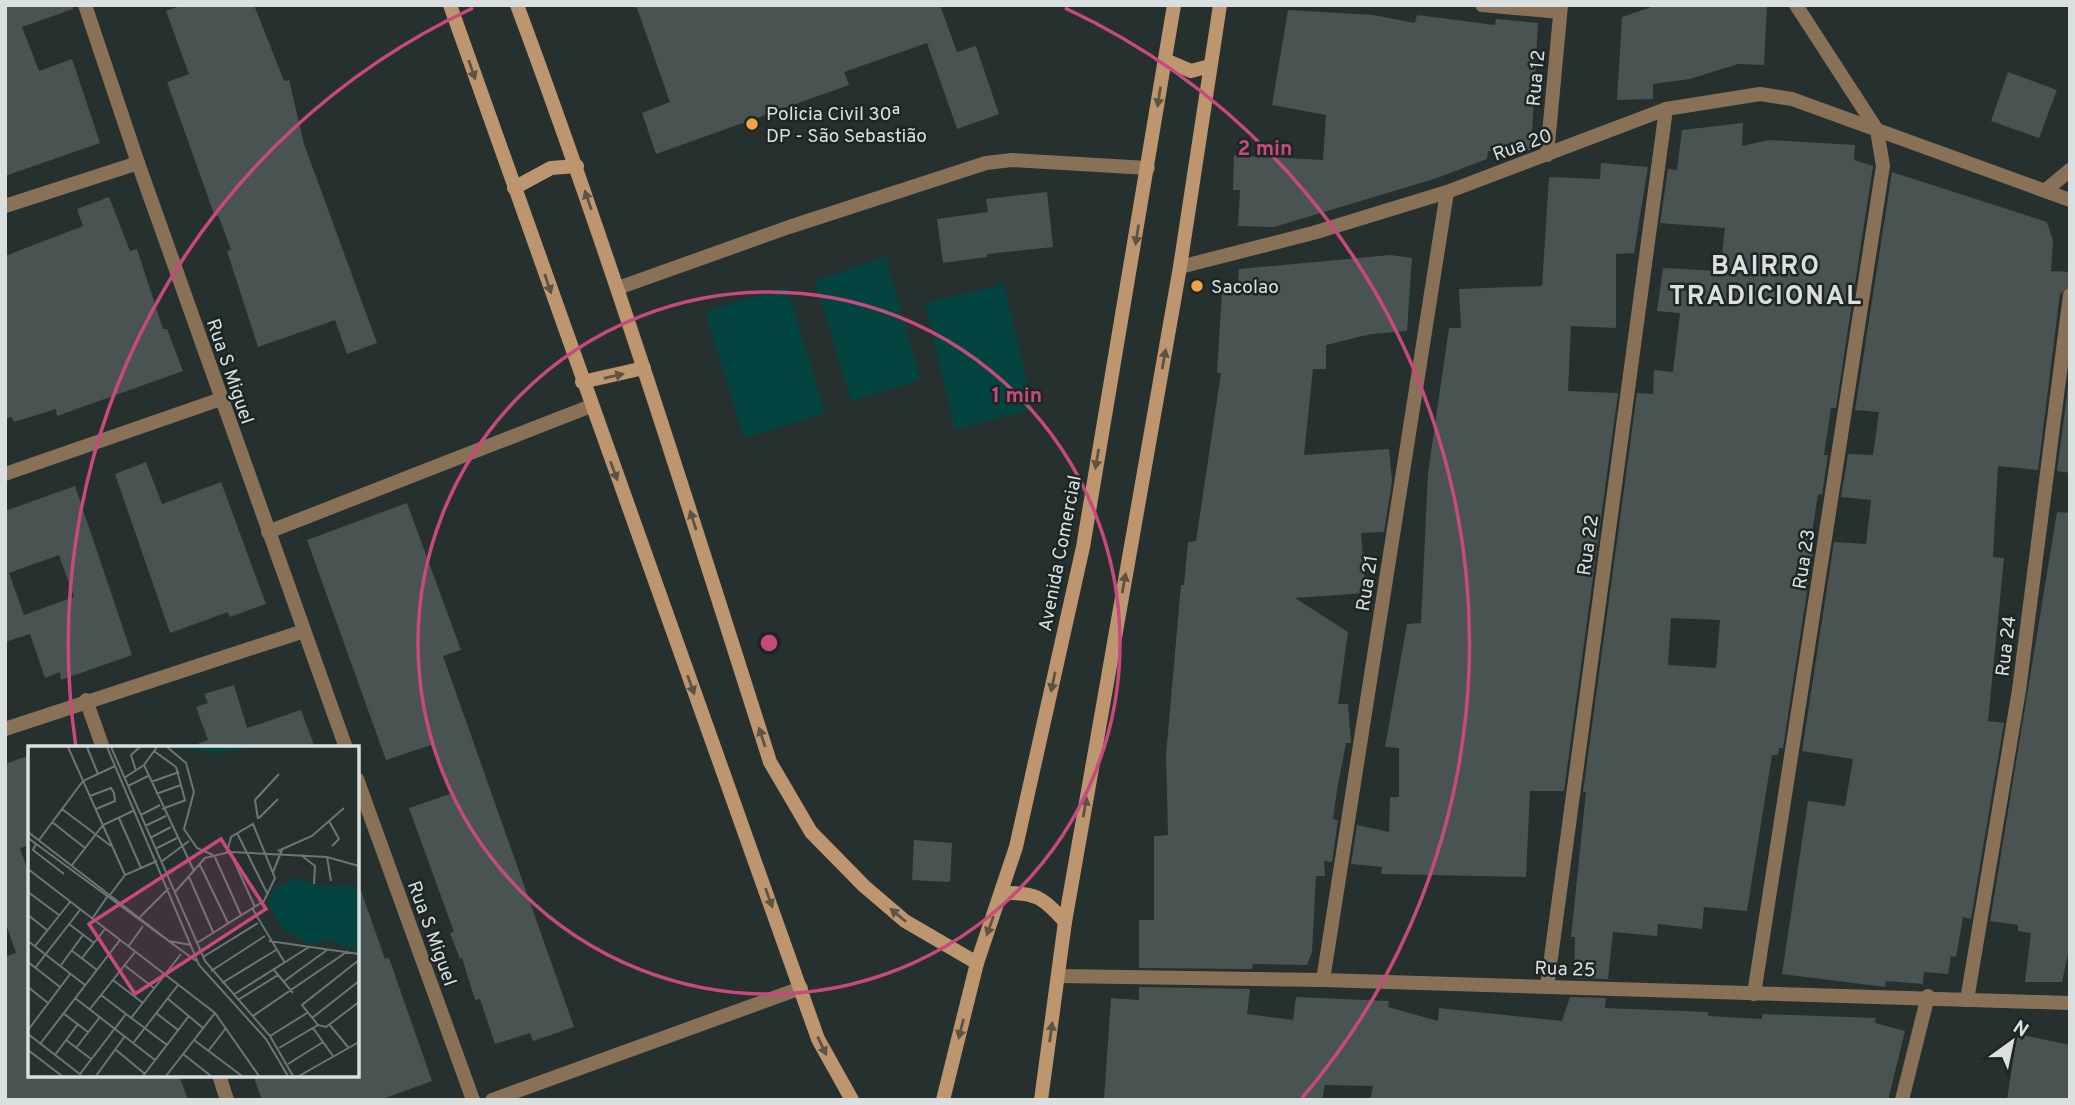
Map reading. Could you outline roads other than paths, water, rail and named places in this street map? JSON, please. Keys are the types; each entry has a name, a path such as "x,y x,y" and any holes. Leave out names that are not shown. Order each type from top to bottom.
{"street":[{"name":"Rua S Miguel","path":"85,5 138,163 345,746"},
{"path":"450,5 818,1039 852,1100"},
{"path":"517,5 577,166 618,288 770,762 811,832 864,886 905,921 977,963"},
{"name":"Avenida Comercial","path":"943,1100 977,963 1016,847 1083,547 1174,5"},
{"path":"1041,1100 1065,922 1180,267 1220,5"},
{"path":"1482,5 1561,8"},
{"path":"1796,5 1851,86 1877,130 2070,200"},
{"name":"Rua 12","path":"1548,155 1561,8"},
{"path":"1165,60 1191,71 1210,66"},
{"name":"Rua 20","path":"1180,267 1313,233 1447,192 1666,109 1760,94 1792,99 1877,130"},
{"name":"Rua 22","path":"1546,987 1666,109"},
{"name":"Rua 23","path":"1754,994 1883,166 1877,130"},
{"path":"618,288 789,227 985,163 1012,160 1148,168"},
{"path":"5,206 138,163"},
{"path":"514,188 551,168 577,166"},
{"path":"2046,190 2070,170"},
{"name":"Rua 21","path":"1323,980 1447,192"},
{"name":"Rua 24","path":"1967,1000 2019,690 2070,295"},
{"path":"582,382 644,368"},
{"path":"5,474 221,399"},
{"path":"268,532 591,406"},
{"path":"5,729 304,631"},
{"path":"86,701 102,746"},
{"name":"Rua S Miguel","path":"359,785 472,1100"},
{"path":"1002,893 1028,892 1048,903 1065,922"},
{"name":"Rua 25","path":"1059,976 1928,996 2070,1003"},
{"path":"492,1100 801,988"},
{"path":"1902,1100 1928,996"},
{"path":"220,1077 227,1100"}],"place":[{"name":"Policia Civil 30ª DP - São Sebastião","path":"752,124"},
{"name":"Sacolao","path":"1197,286"}],"district":[{"name":"BAIRRO TRADICIONAL","path":"1766,280"}]}
